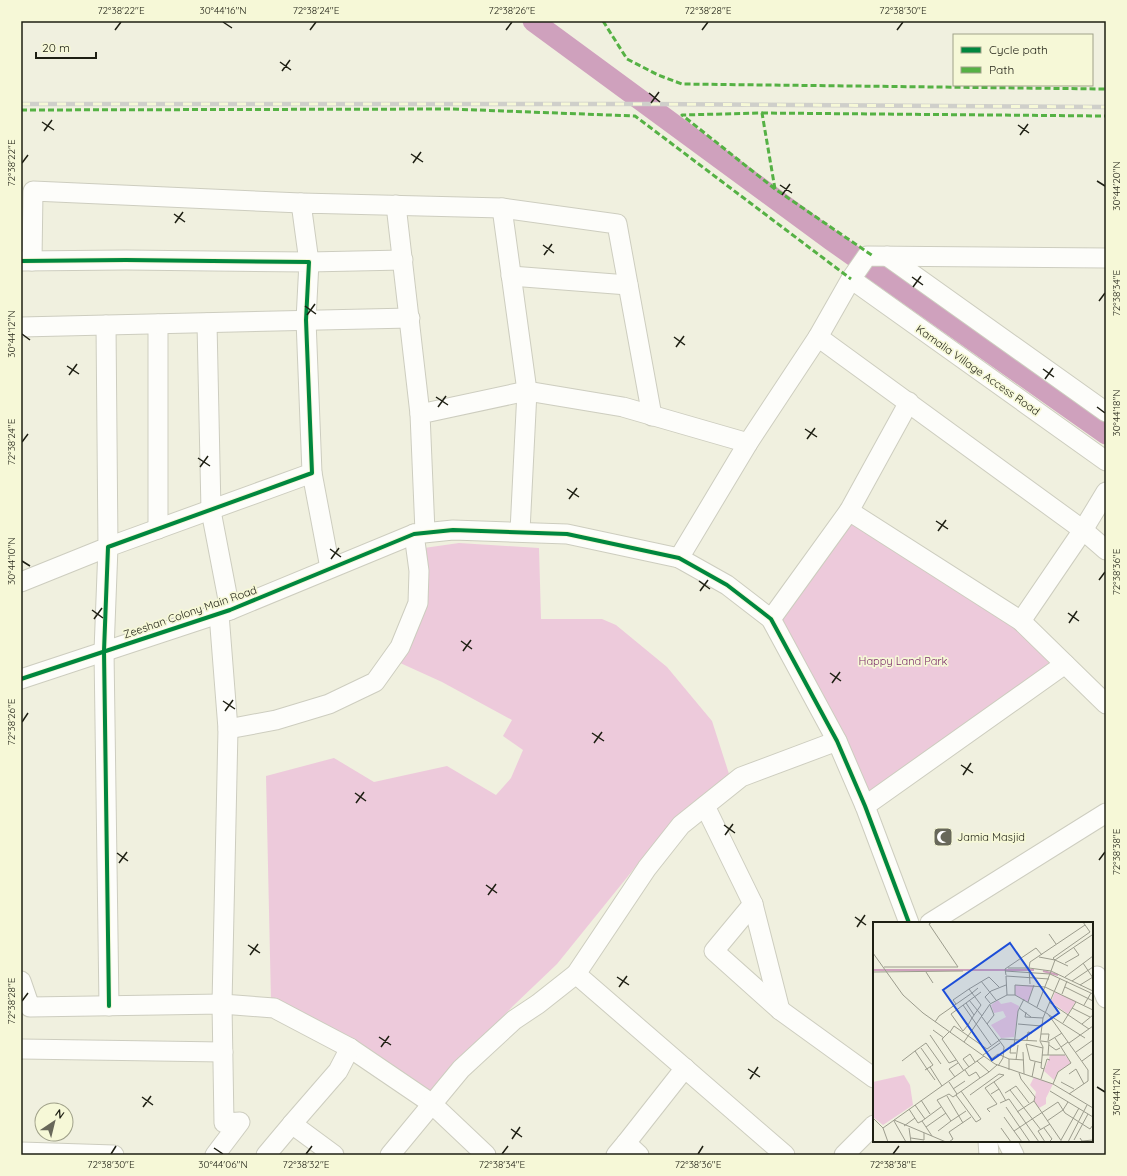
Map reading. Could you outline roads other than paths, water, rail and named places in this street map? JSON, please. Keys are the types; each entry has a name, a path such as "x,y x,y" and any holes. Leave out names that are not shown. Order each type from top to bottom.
{"street":[{"path":"403,260 309,262 126,260 27,261 33,191 301,203 502,208 617,224 652,416"},
{"path":"301,203 309,262 306,320 312,473 330,568"},
{"path":"228,729 276,720 329,704 375,682 400,647 418,602 420,533 420,414 396,205"},
{"path":"502,208 527,391 520,531"},
{"path":"679,558 748,443 818,337 853,276 867,256 1106,258"},
{"path":"887,256 1106,412"},
{"path":"511,276 628,284"},
{"name":"Kamalia Village Access Road","path":"853,276 1106,461"},
{"path":"21,327 410,318"},
{"path":"207,323 212,511 224,612 228,729 222,1004 224,1123 240,1122 215,1155"},
{"path":"158,324 158,529"},
{"path":"106,325 108,547 104,651 109,1006"},
{"path":"818,337 1083,530 1106,550"},
{"path":"420,414 527,391 622,407 748,443"},
{"path":"771,619 849,510 909,402"},
{"path":"21,582 108,547 212,511 312,473"},
{"path":"1021,621 1083,530 1106,492"},
{"path":"849,510 1021,621 1106,704"},
{"name":"Zeeshan Colony Main Road","path":"21,679 224,612 420,533 453,530 520,531 567,534 679,558 727,585 771,619 837,741 865,806 909,922"},
{"path":"865,806 1065,664"},
{"path":"390,1155 431,1103 461,1069 514,1020 538,1004 576,974 647,868 681,825 741,777 837,741"},
{"path":"705,806 753,904 780,1010"},
{"path":"932,922 1106,813"},
{"path":"753,904 714,951 780,1010 873,1077"},
{"path":"576,974 785,1155"},
{"path":"1098,975 1106,998"},
{"path":"21,981 30,1007 222,1004 274,1008 350,1048 431,1103 486,1155"},
{"path":"266,1155 338,1071 350,1048"},
{"path":"21,1049 223,1052"},
{"path":"627,1151 685,1068"},
{"path":"292,1124 334,1155"},
{"path":"844,1155 873,1126"},
{"path":"988,1142 989,1155"},
{"path":"1008,1142 1014,1155"},
{"path":"21,1152 114,1155"}],"waterway":[{"path":"533,21 831,240 1106,434"}],"railway":[{"path":"21,104 646,104 1106,107"}],"place":[{"name":"Jamia Masjid","path":"943,837"}],"park label":[{"name":"Happy Land Park","path":"903,661"}]}
